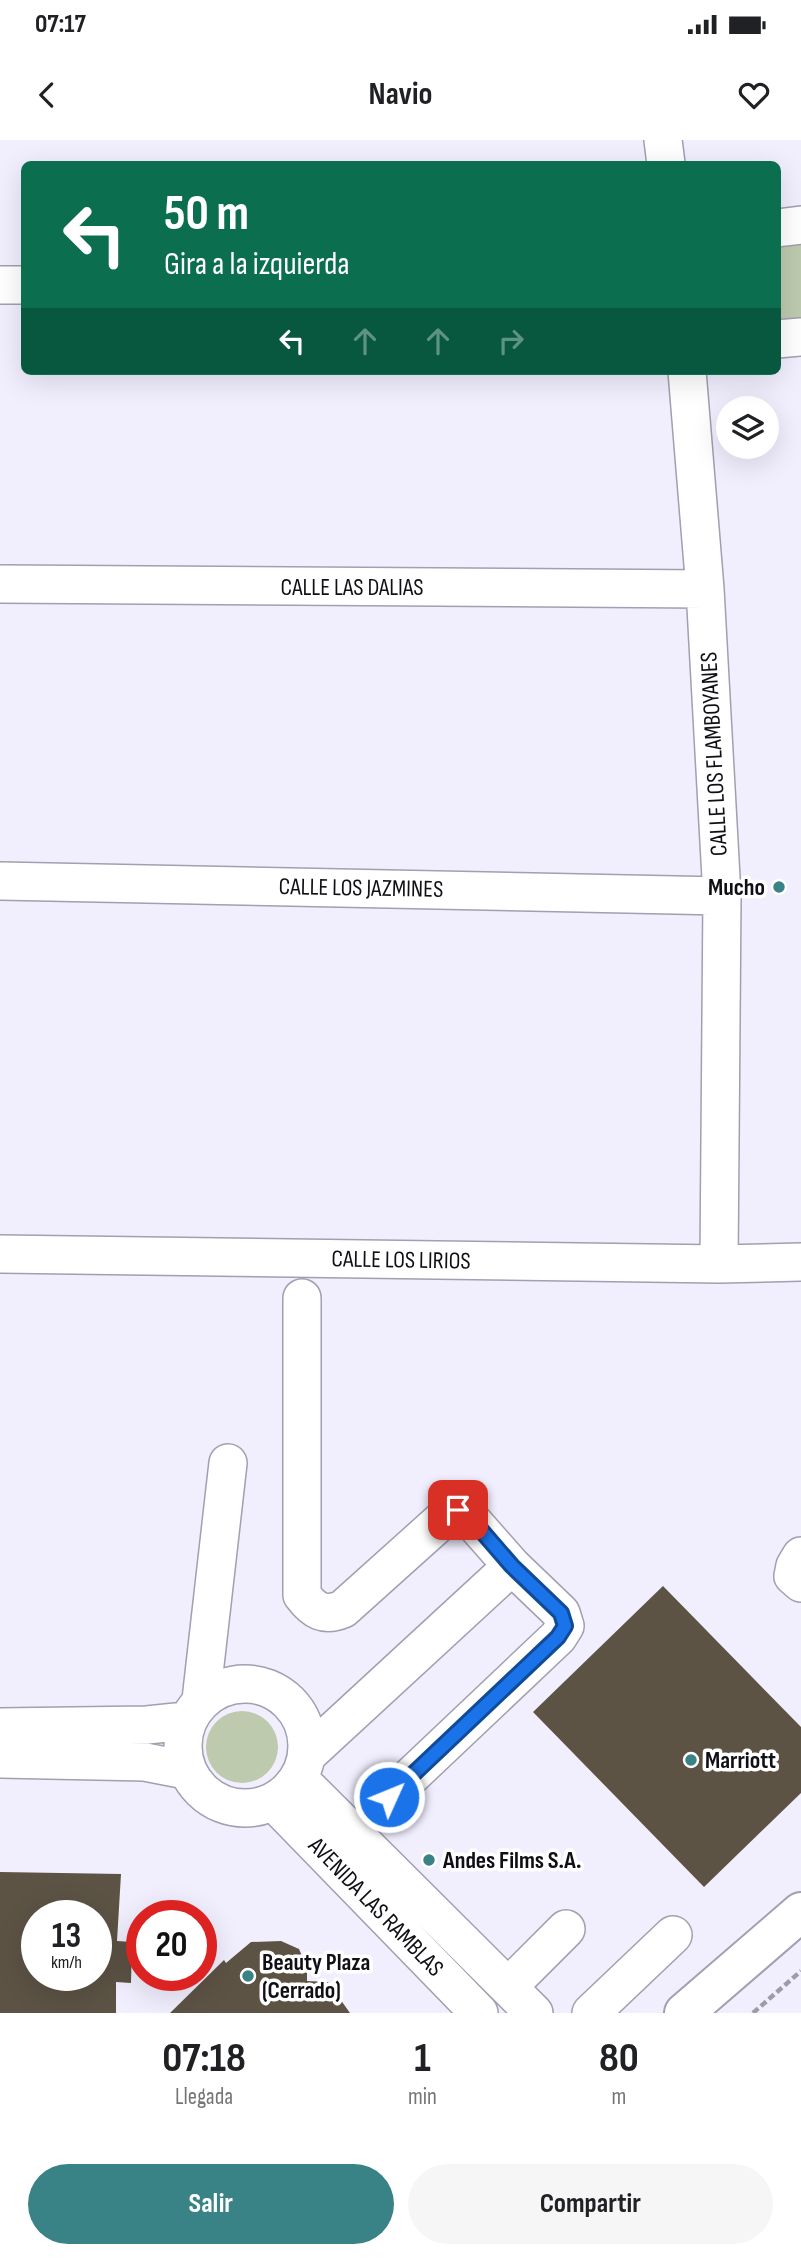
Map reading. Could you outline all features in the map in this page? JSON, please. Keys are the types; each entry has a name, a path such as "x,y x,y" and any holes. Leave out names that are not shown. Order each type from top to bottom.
{"highway":[{"path":"684,2013 801,1912"}],"street":[{"path":"663,140 666,161"},
{"path":"781,228 801,225"},
{"path":"0,285 21,285"},
{"path":"781,339 801,337"},
{"name":"CALLE LOS FLAMBOYANES","path":"687,375 705,589 722,896 719,1265"},
{"name":"CALLE LAS DALIAS","path":"0,584 705,589"},
{"name":"CALLE LOS JAZMINES","path":"0,881 722,896"},
{"name":"CALLE LOS LIRIOS","path":"0,1254 719,1265 801,1262"},
{"path":"302,1298 302,1595 312,1609 322,1614 343,1609 451,1512 458,1510 467,1514 512,1566 561,1613 565,1626 558,1637 389,1797"},
{"path":"228,1463 194,1710 181,1745 186,1770 201,1791 223,1805 249,1809 293,1778 512,1566"},
{"path":"801,1556 793,1576 801,1583"},
{"path":"0,1727 146,1725 194,1710 223,1686 248,1683 273,1690 293,1706 305,1729 293,1778"},
{"path":"0,1759 145,1762 186,1770"},
{"name":"AVENIDA LAS RAMBLAS","path":"293,1778 534,2013"},
{"name":"AVENIDA LAS RAMBLAS","path":"293,1778 479,2013"},
{"path":"508,1987 566,1929"},
{"path":"591,2013 673,1935"}],"path":[{"path":"752,2013 801,1971"}],"green space":[{"path":"801,242 801,322 781,324 781,244"},
{"path":"235,1711 249,1711 268,1721 278,1740 278,1754 268,1773 249,1783 235,1783 216,1773 206,1754 206,1740 216,1721"}],"building":[{"name":"Marriott","path":"663,1586 801,1727 801,1793 704,1887 533,1712"},
{"path":"0,1872 121,1874 117,1941 126,1942 126,1983 116,1982 116,2013 0,2013"},
{"name":"Beauty Plaza (Cerrado)","path":"281,1941 299,1949 307,1968 307,1981 328,1982 350,2013 170,2013 192,1991 217,1991 217,1967 224,1960 226,1963 251,1942"}],"place":[{"name":"Mucho","path":"779,887"},
{"name":"Marriott","path":"691,1760"},
{"name":"Andes Films S.A.","path":"429,1860"},
{"name":"Beauty Plaza (Cerrado)","path":"248,1976"}],"route":[{"path":"389,1797 558,1637 565,1626 561,1613 512,1566 467,1514 458,1510"}]}
